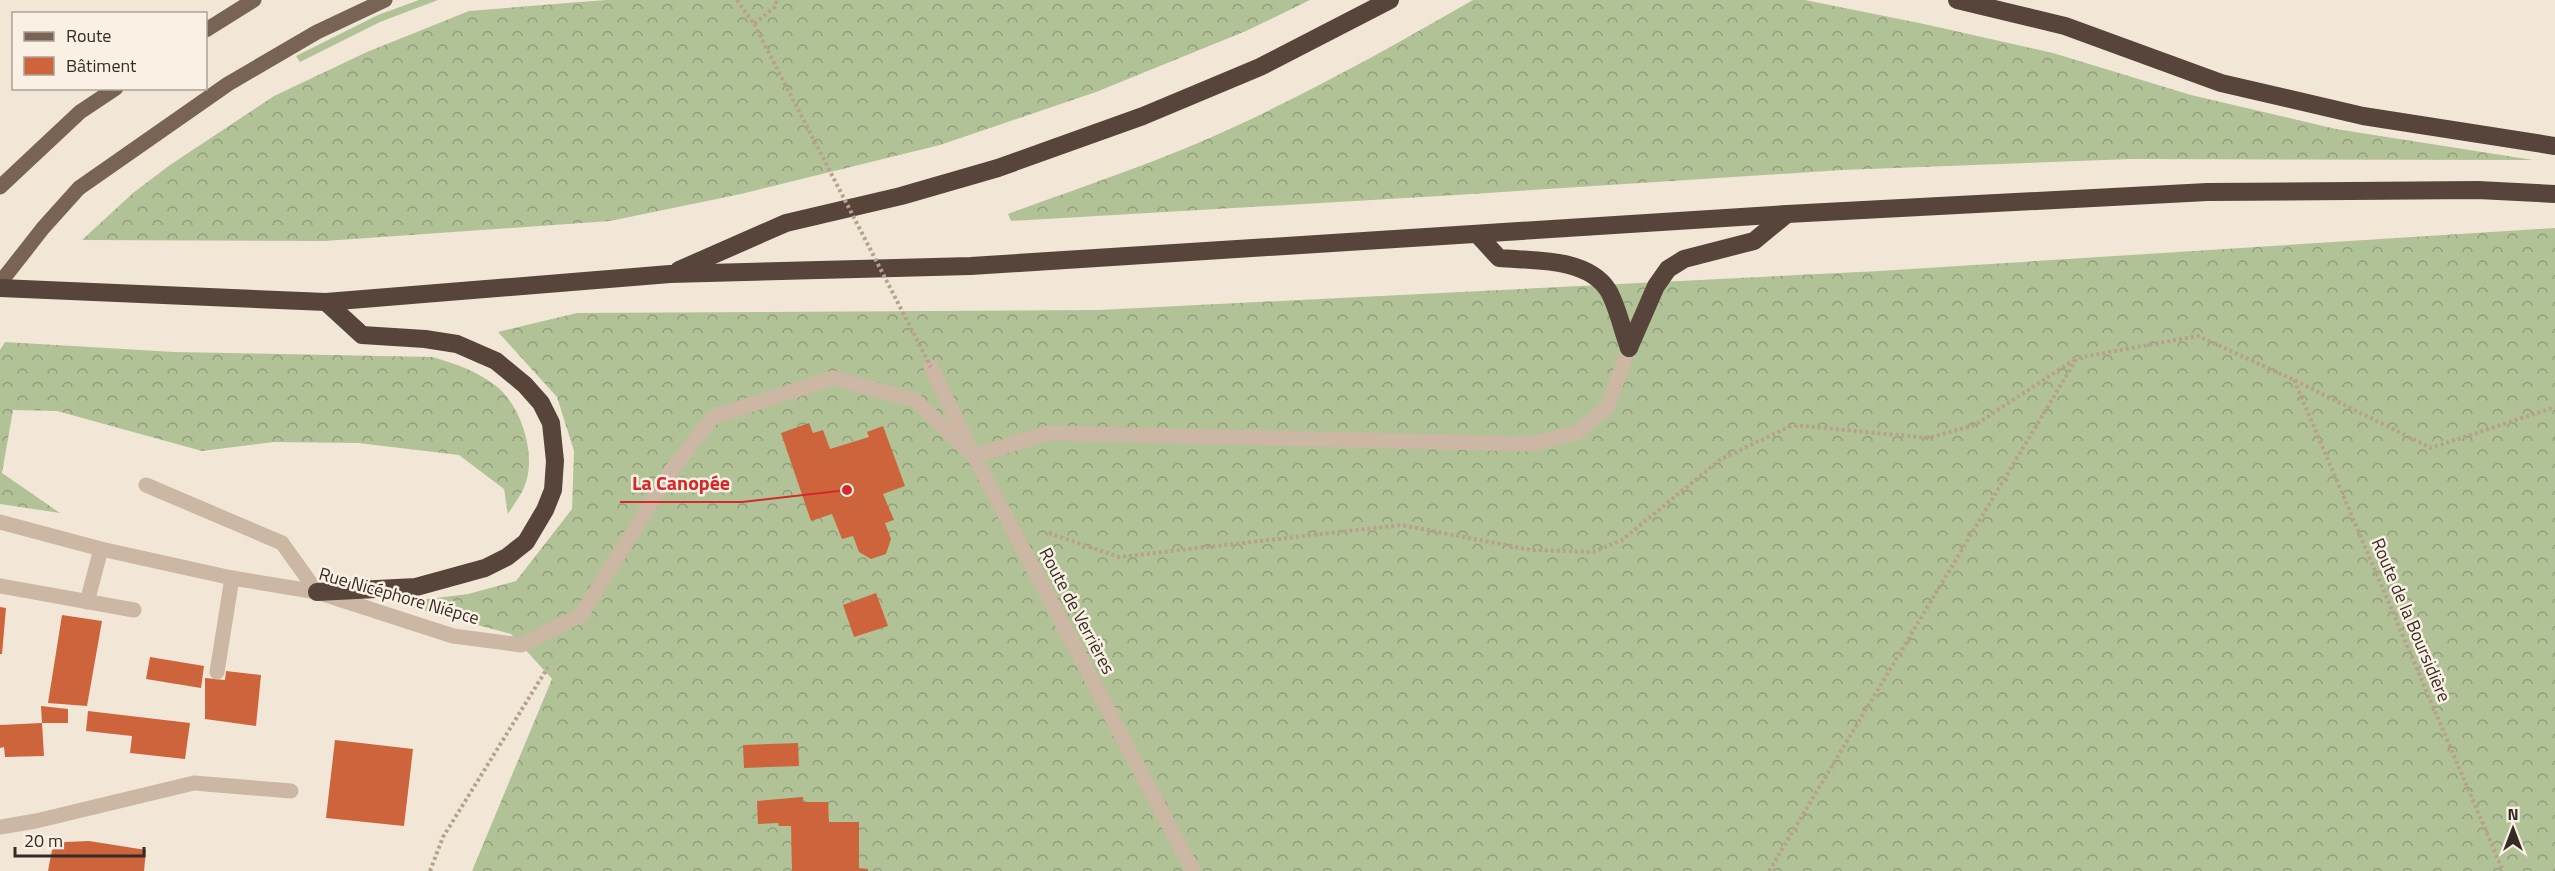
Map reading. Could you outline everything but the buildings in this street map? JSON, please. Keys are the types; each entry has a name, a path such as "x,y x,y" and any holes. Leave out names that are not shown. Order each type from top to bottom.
{"highway":[{"path":"670,274 786,223 901,196 998,168 1143,116 1260,67 1390,0"},
{"path":"1957,0 2065,26 2221,83 2363,116 2555,146"},
{"path":"0,288 326,302 670,274 971,266 1787,214 2206,192 2478,190 2555,194"},
{"path":"1629,348 1656,286 1668,268 1684,259 1754,241 1787,214"},
{"path":"1478,234 1499,258 1557,264 1577,268 1596,277 1608,291 1629,348"},
{"path":"318,592 416,587 485,568 507,557 526,542 545,510 553,490 555,461 551,423 541,402 496,361 457,344 425,339 362,335 326,302"}],"main road":[{"path":"207,29 254,0"},
{"path":"0,283 43,228 79,188 228,84 317,32 384,0"},
{"path":"3,184 80,112 113,90"}],"street":[{"path":"974,456 1048,433 1531,444 1576,433 1607,408 1629,348"},
{"name":"Route de Verrières","path":"931,367 974,456 1193,871"},
{"name":"Rue Nicéphore Niépce","path":"0,522 101,549 232,578 318,592 453,636 521,645 581,615 671,471 713,417 833,378 915,400 974,456"},
{"path":"146,485 282,543 318,592"},
{"path":"87,602 101,549"},
{"path":"217,672 232,578"},
{"path":"0,586 134,610"},
{"path":"0,826 36,821 194,783 291,791"}],"path":[{"path":"737,0 754,24 931,367"},
{"path":"754,24 776,6 776,0"},
{"path":"1006,517 1119,557 1401,525 1532,550 1593,552 1622,540 1721,459 1793,425 1928,438 1975,425 2077,358 2198,336 2294,380 2431,448 2555,407"},
{"path":"1769,871 2077,358"},
{"name":"Route de la Boursidière","path":"2294,380 2503,871"},
{"path":"430,871 443,837 542,676"}],"green space":[{"path":"419,0 438,0 380,22 300,62 296,56 378,15"},
{"path":"606,0 1310,0 1246,31 1096,92 940,145 741,194 610,221 325,241 82,240 133,193 170,165 274,96 367,52 469,11"},
{"path":"1473,0 1805,0 2053,53 2191,95 2336,129 2533,160 2130,159 1842,170 1011,221 1008,214 1179,151 1265,112 1355,66"},
{"path":"2555,228 2555,871 472,871 552,679 511,634 396,603 468,594 516,581 572,509 574,451 557,397 498,332 577,313 1099,310 1879,271"},
{"path":"5,342 174,352 433,357 474,372 505,394 519,416 524,430 529,457 526,482 508,514 504,489 459,455 358,443 274,442 202,451 57,411 13,410 2,473 60,513 0,504 0,350"}],"place":[{"name":"La Canopée","path":"847,490"}]}
